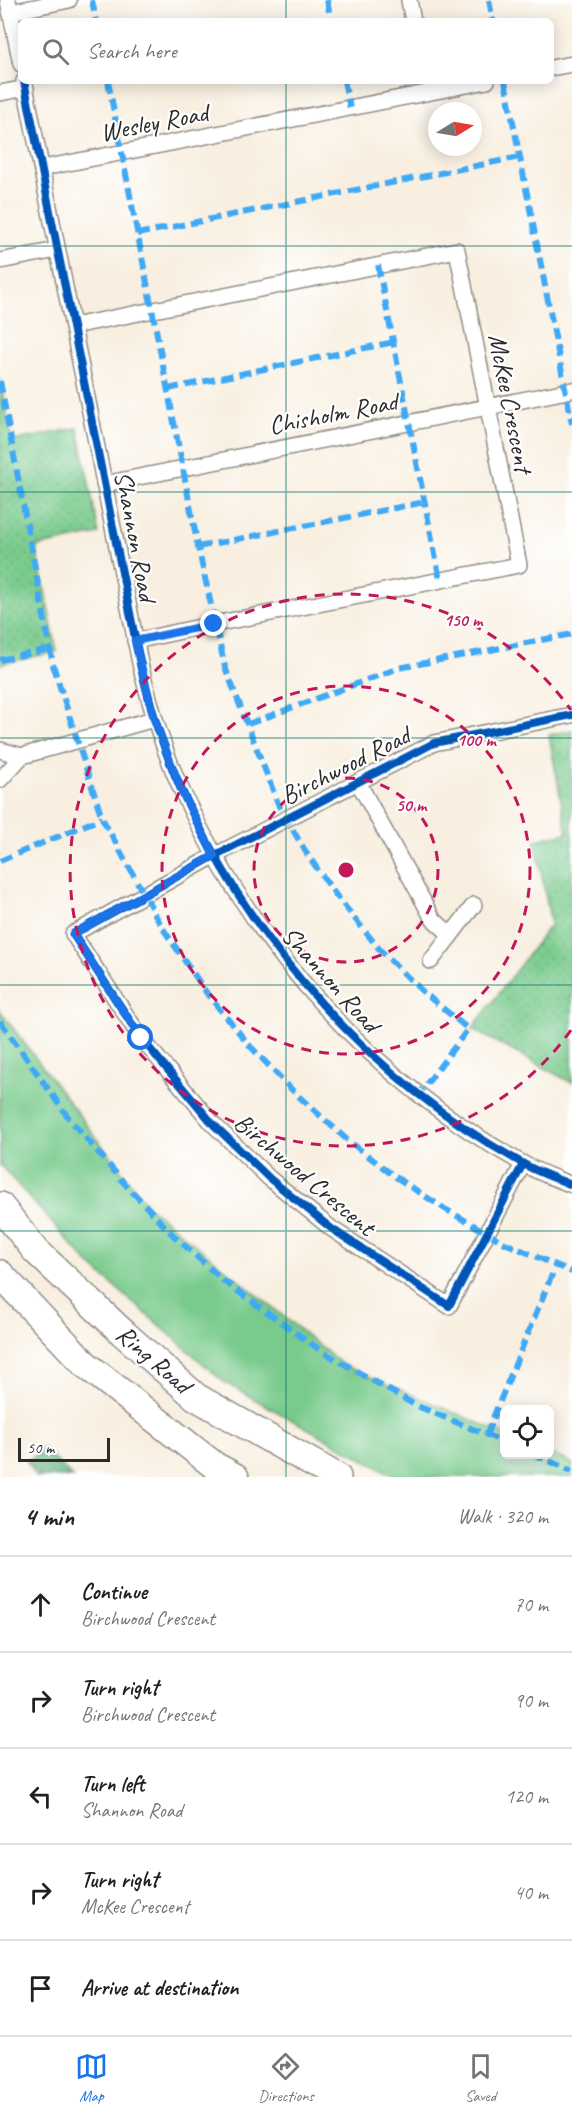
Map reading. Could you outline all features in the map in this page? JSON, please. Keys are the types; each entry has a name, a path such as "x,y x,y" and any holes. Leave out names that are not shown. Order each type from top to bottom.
{"highway":[{"name":"Ring Road","path":"0,1206 36,1251 122,1332 196,1397 337,1477"},
{"name":"Ring Road","path":"0,1274 85,1364 215,1466 235,1477"}],"street":[{"path":"18,50 9,6 69,0"},
{"path":"408,0 411,18"},
{"path":"554,67 572,64"},
{"path":"0,93 25,84"},
{"name":"Shannon Road","path":"25,84 135,641 154,719 182,792 214,856 264,934 321,1005 379,1063 435,1107 523,1164 572,1185"},
{"name":"Wesley Road","path":"42,168 425,87 456,84"},
{"name":"McKee Crescent","path":"73,326 457,249 519,565 135,641"},
{"path":"0,261 57,250"},
{"name":"Chisholm Road","path":"104,483 572,390"},
{"name":"Birchwood Road","path":"214,856 434,743 572,715"},
{"path":"0,750 22,756 154,719"},
{"path":"0,780 22,756"},
{"path":"358,782 433,919 451,935"},
{"name":"Birchwood Crescent","path":"214,856 73,934 141,1038 213,1124 269,1178 332,1229 449,1306 523,1164"},
{"path":"431,961 474,905"}],"green space":[{"path":"0,379 12,441 78,428 99,534 36,547 57,652 0,664"},
{"path":"572,730 572,1083 472,1029 551,924 535,840 567,833 549,735"},
{"path":"0,1011 148,1206 343,1365 500,1432 500,1459 554,1459 554,1455 572,1463 572,1477 396,1477 225,1383 88,1263 0,1165"},
{"path":"43,1448 73,1477 36,1477 27,1462"}],"marked path":[{"path":"92,0 95,18"},
{"path":"327,0 330,18"},
{"path":"489,0 492,18"},
{"path":"109,84 198,547 225,667 279,806 307,854 335,894 381,951 422,991 468,1029 419,1094"},
{"path":"345,84 350,108"},
{"path":"506,84 572,424"},
{"path":"137,234 520,157"},
{"path":"378,265 440,580"},
{"path":"168,389 394,342"},
{"path":"0,381 53,665 102,818 162,927 208,995 250,1046 294,1092 345,1138 394,1176 445,1209 505,1243 572,1272"},
{"path":"198,547 425,502"},
{"path":"248,724 399,668 572,634"},
{"path":"0,660 50,649"},
{"path":"0,861 102,818"},
{"path":"0,1021 68,1117 125,1184 174,1236 225,1282 320,1350 415,1405 500,1440"},
{"path":"486,1435 556,1265"},
{"path":"544,1459 572,1471"}],"cycle path":[{"path":"25,84 141,668 159,732 183,793 212,850 245,905 282,956 323,1005 368,1050 416,1092 467,1130 528,1166 572,1185"},
{"path":"523,1164 449,1306 332,1229 269,1178 213,1124 141,1038 73,934 214,856 434,743 572,715"}],"route":[{"path":"141,1038 73,934 214,856 182,792 154,719 135,641 214,624"}]}
